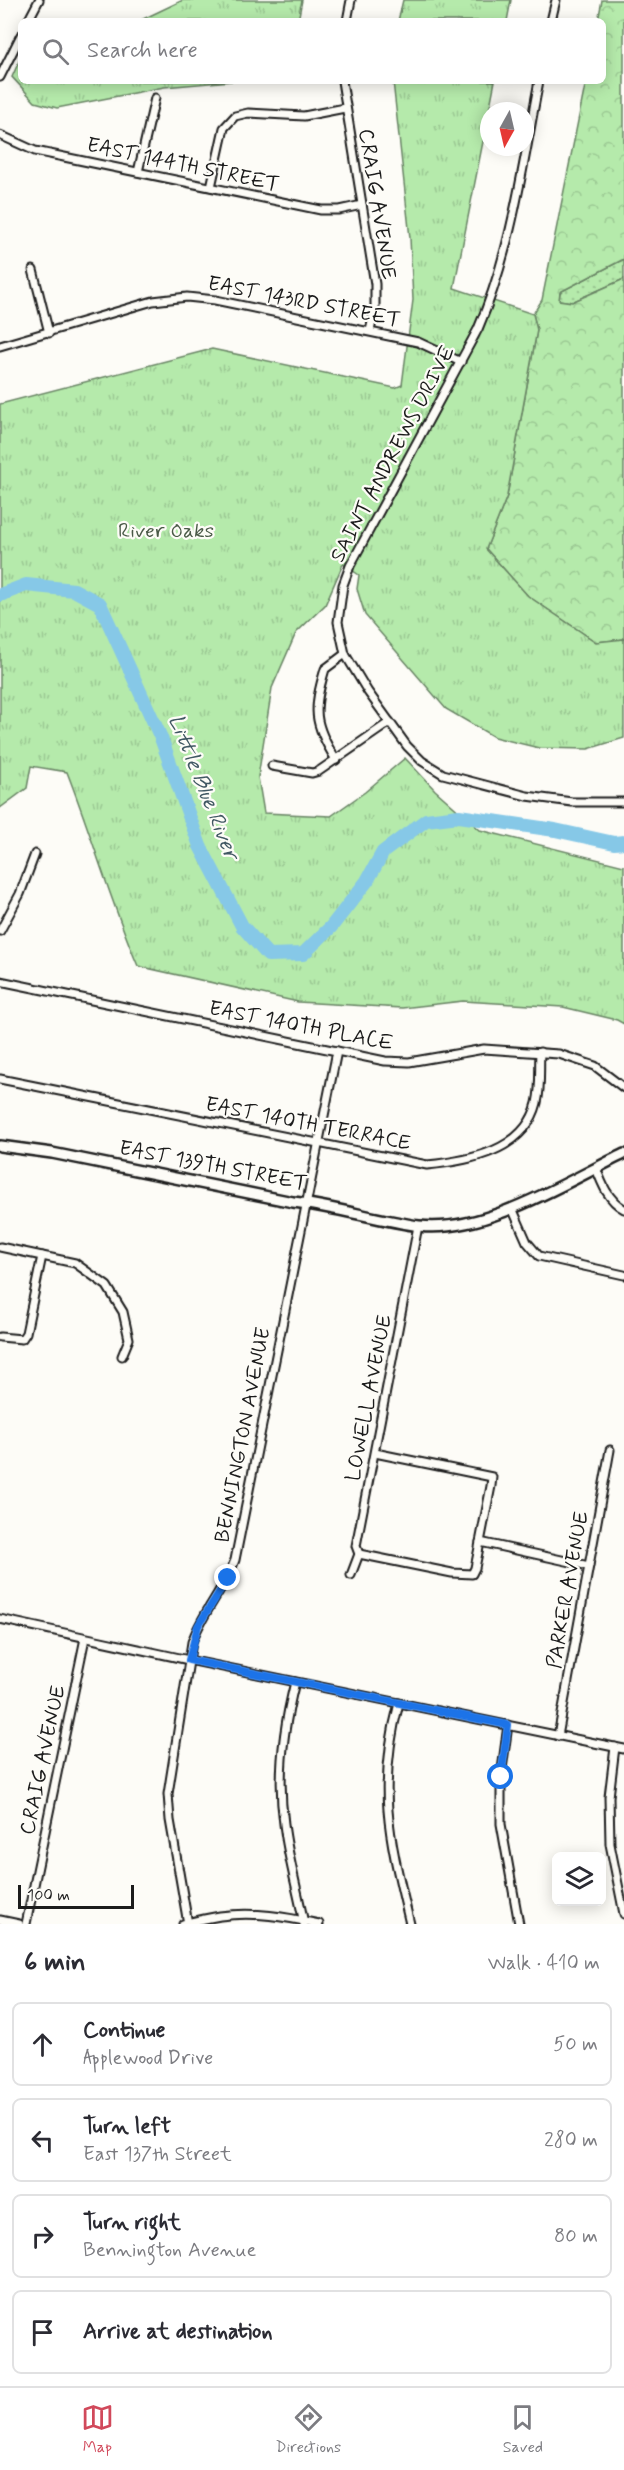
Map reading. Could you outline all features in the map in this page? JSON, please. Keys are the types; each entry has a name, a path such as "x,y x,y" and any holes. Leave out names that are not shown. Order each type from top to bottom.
{"street":[{"path":"30,18 39,0"},
{"path":"348,18 351,0"},
{"path":"552,18 556,0"},
{"path":"0,77 18,41"},
{"name":"CRAIG AVENUE","path":"342,84 375,284 375,308 370,332"},
{"name":"SAINT ANDREWS DRIVE","path":"538,84 506,247 497,281 478,329 346,576 338,622 345,654 368,692 422,761 443,774 527,795 572,802 624,802"},
{"path":"138,172 155,98"},
{"path":"211,187 224,128 235,116 248,112 304,116 345,108"},
{"name":"EAST 144TH STREET","path":"0,135 35,151 321,210 339,210 362,205"},
{"path":"33,270 49,333"},
{"name":"EAST 143RD STREET","path":"0,346 153,301 187,297 215,300 418,342 461,362"},
{"path":"336,760 322,737 316,710 325,669 345,654"},
{"path":"273,766 312,773 336,760 390,722"},
{"path":"0,931 20,894 35,854"},
{"name":"EAST 140TH PLACE","path":"0,981 397,1063 484,1049 540,1052 576,1058 602,1070 624,1088"},
{"name":"BENNINGTON AVENUE","path":"186,1924 168,1794 189,1660 198,1626 228,1578 236,1560 337,1051"},
{"name":"EAST 140TH TERRACE","path":"0,1079 427,1165 460,1162 483,1155 512,1139 524,1129 532,1118 538,1101 540,1052"},
{"name":"EAST 139TH STREET","path":"0,1146 52,1153 418,1226 457,1224 495,1215 624,1154"},
{"path":"596,1168 603,1187 611,1199 624,1209"},
{"path":"512,1208 526,1242 539,1256 624,1275"},
{"name":"LOWELL AVENUE","path":"351,1575 359,1554 356,1546 418,1226"},
{"path":"0,1247 75,1263 106,1286 123,1312 129,1339 122,1356"},
{"path":"0,1337 22,1340 26,1333 42,1256"},
{"name":"PARKER AVENUE","path":"558,1736 610,1450"},
{"path":"359,1554 452,1573 472,1574 492,1478 375,1454"},
{"path":"480,1542 589,1566"},
{"path":"0,1618 189,1660 624,1749"},
{"name":"CRAIG AVENUE","path":"26,1924 85,1638"},
{"path":"295,1682 283,1738 281,1795 284,1825 304,1922"},
{"path":"399,1703 388,1756 386,1810 392,1851 410,1924"},
{"path":"508,1725 501,1777 501,1824 519,1924"},
{"path":"615,1747 609,1797 609,1844 624,1914"},
{"path":"186,1924 220,1916 257,1914 319,1924"},
{"path":"0,1920 19,1924"}],"green space":[{"path":"183,0 302,0 299,18 145,18"},
{"path":"403,0 511,0 508,18 399,18"},
{"path":"602,0 624,0 624,259 560,292 559,300 572,302 624,279 624,639 596,642 528,596 486,549 507,496 537,330 533,314 542,300 585,84 606,84 606,18 599,18"},
{"path":"18,64 18,84 12,77"},
{"path":"18,84 198,84 164,87 57,108 35,102"},
{"name":"River Oaks","path":"393,84 494,84 491,102 480,102 480,156 454,288 533,314 537,330 507,496 486,549 528,596 596,642 624,639 624,738 588,749 539,748 494,737 446,709 365,615 357,589 359,575 343,564 325,605 296,633 272,688 258,777 264,813 331,816 365,792 405,758 435,790 480,830 624,866 624,1024 617,1020 563,1007 463,1001 402,1008 298,1002 138,966 67,772 31,766 27,788 0,808 0,404 212,349 395,388 402,385 413,300 410,238"},
{"path":"624,259 624,279 572,302 559,300 560,292"}],"waterway":[{"name":"Little Blue River","path":"0,595 26,585 74,590 100,604 161,738 200,846 242,926 268,955 303,954 331,927 367,881 383,852 426,820 459,816 555,830 614,843 624,842"}],"route":[{"path":"228,1578 198,1626 189,1660 508,1725 501,1777"}]}
